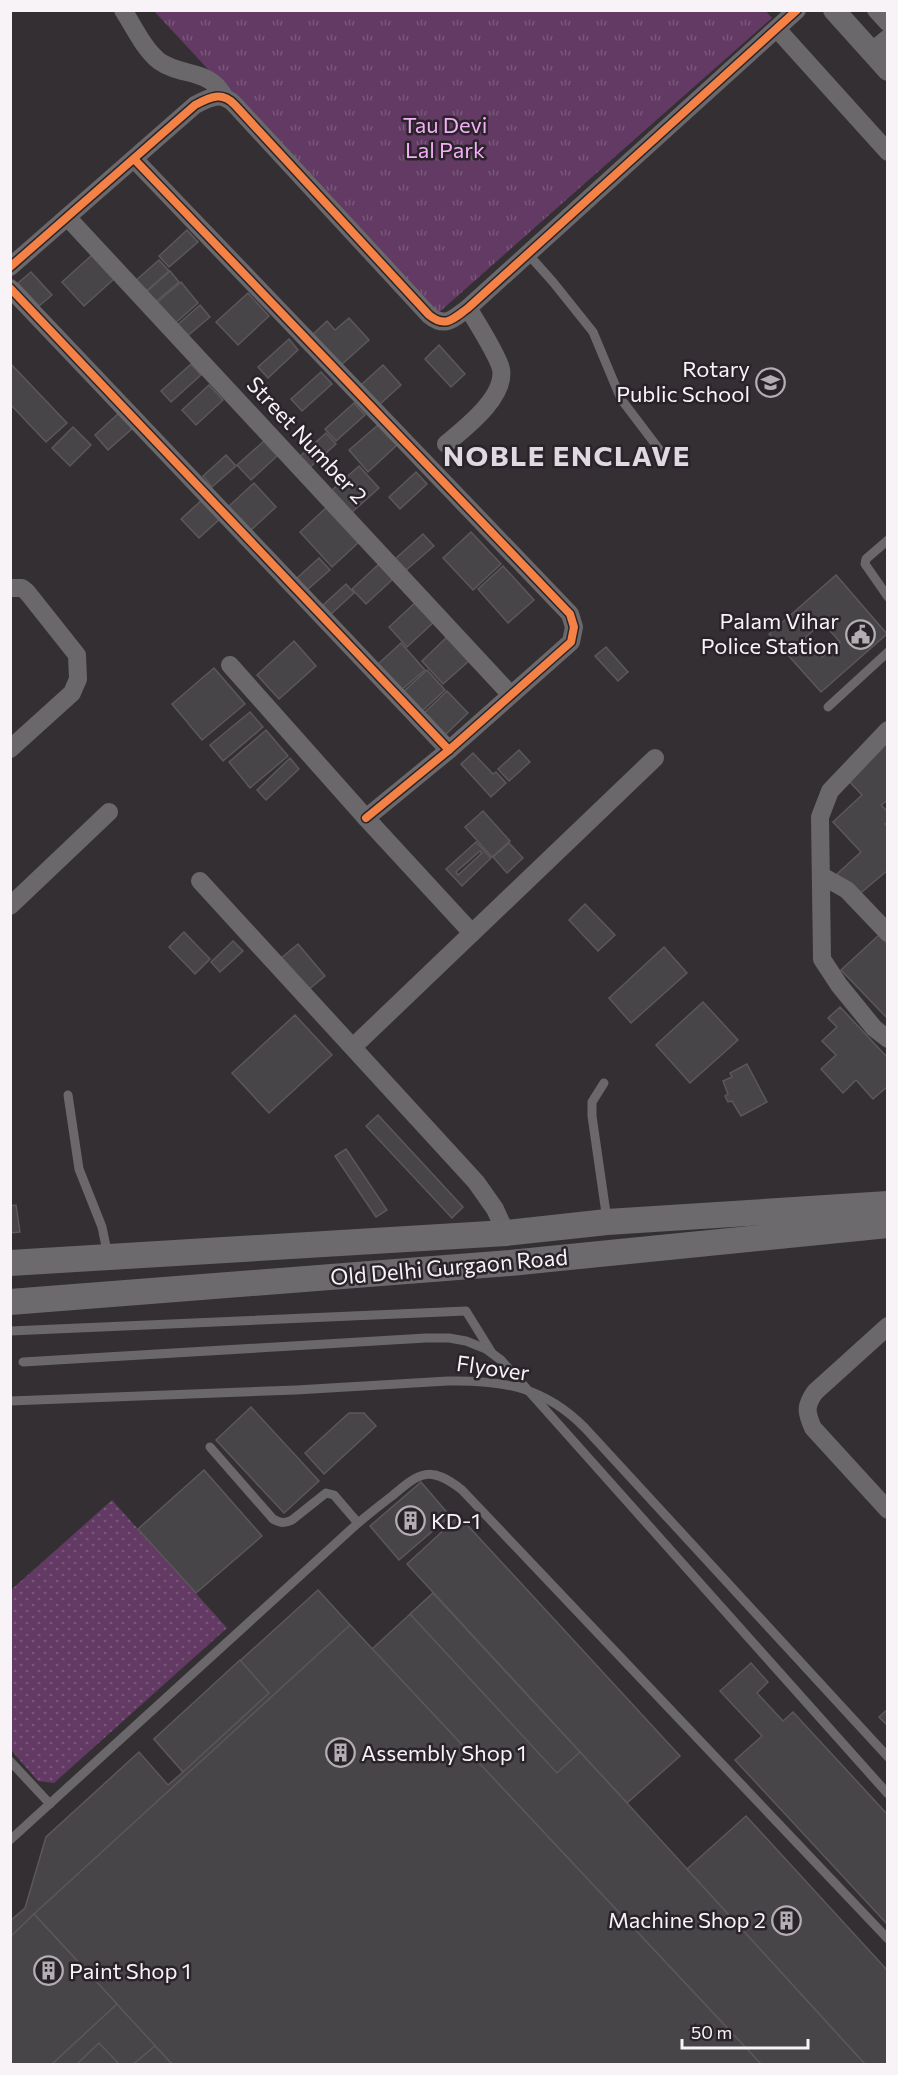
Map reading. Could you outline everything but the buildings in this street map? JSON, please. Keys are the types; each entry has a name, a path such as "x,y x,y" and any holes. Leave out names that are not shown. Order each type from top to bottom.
{"main road":[{"name":"Old Delhi Gurgaon Road","path":"10,1263 506,1233 607,1222 888,1204"},
{"name":"Old Delhi Gurgaon Road","path":"10,1302 566,1257 888,1224"},
{"path":"563,1227 566,1257"}],"street":[{"path":"123,10 156,58 170,66 207,78 220,88 224,96 429,315 444,323 468,308 797,10"},
{"path":"834,10 880,44 888,70"},
{"path":"876,10 888,23"},
{"path":"777,30 888,152"},
{"path":"10,267 195,105 212,96 224,96"},
{"path":"134,159 570,614 574,627 571,642 449,750 366,818"},
{"name":"Street Number 2","path":"68,218 510,694"},
{"path":"10,288 449,750"},
{"path":"446,444 487,407 500,384 501,369 468,308"},
{"path":"10,588 22,588 27,592 70,644 77,655 78,679 72,693 10,749"},
{"path":"230,664 366,818 472,933"},
{"path":"888,730 831,791 820,817 822,959 839,985 874,1028 888,1039"},
{"path":"353,1047 655,758"},
{"path":"10,906 110,812"},
{"path":"822,876 847,890 888,933"},
{"path":"200,881 486,1194 506,1233"},
{"path":"888,1326 815,1392 807,1403 806,1414 813,1428 888,1510"}],"lane":[{"path":"528,254 593,332 621,399 666,457"},
{"path":"888,540 866,560 865,564 888,597"},
{"path":"828,707 888,652"},
{"path":"604,1083 592,1101 592,1116 607,1222"},
{"path":"68,1095 79,1169 102,1227 108,1258"},
{"path":"10,1331 466,1311 493,1354"},
{"path":"23,1362 426,1338 466,1341 493,1354 568,1434 888,1794"},
{"name":"Flyover","path":"10,1401 296,1390 472,1380 507,1385 537,1393 569,1412 585,1428 888,1757"},
{"path":"210,1447 273,1519 286,1523 322,1495 330,1493 358,1523"},
{"path":"10,1840 358,1523 409,1480 424,1474 447,1478 462,1490 888,1939"},
{"path":"10,1761 50,1804"}],"green space":[{"name":"Tau Devi Lal Park","path":"765,10 772,18 436,315 154,11"},
{"path":"112,1500 227,1628 54,1783 38,1781 11,1750 11,1590"}],"cycle path":[{"path":"10,267 195,105 211,98 221,97 235,105 429,315 445,322 468,308 797,10"},
{"path":"134,159 570,614 574,627 571,642 449,750 366,818"},
{"path":"10,288 449,750"}],"place":[{"name":"Rotary Public School","path":"771,382"},
{"name":"Palam Vihar Police Station","path":"860,634"},
{"name":"KD-1","path":"410,1521"},
{"name":"Assembly Shop 1","path":"340,1753"},
{"name":"Machine Shop 2","path":"787,1920"},
{"name":"Paint Shop 1","path":"48,1971"}],"district":[{"name":"NOBLE ENCLAVE","path":"567,456"}]}
